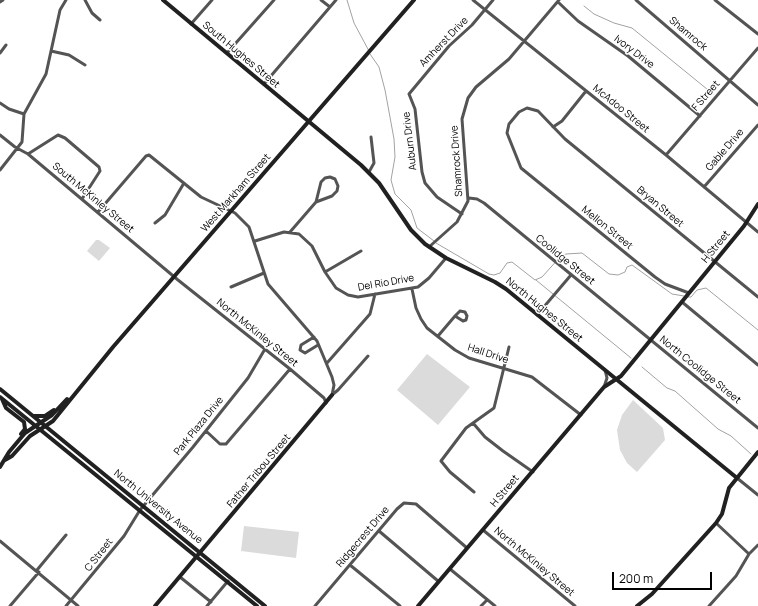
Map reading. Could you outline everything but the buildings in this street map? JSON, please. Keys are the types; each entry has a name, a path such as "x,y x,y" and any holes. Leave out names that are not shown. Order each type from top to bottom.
{"street":[{"path":"0,170 19,148 24,137 24,114 44,80 60,10 66,0"},
{"path":"85,0 92,12 100,20"},
{"name":"South Hughes Street","path":"163,0 309,121"},
{"path":"191,24 212,0"},
{"path":"227,53 274,0"},
{"path":"321,0 330,8"},
{"path":"264,84 336,0"},
{"name":"West Markham Street","path":"5,460 12,456 30,436 52,421 71,396 414,0"},
{"name":"McAdoo Street","path":"473,0 666,155 758,232"},
{"name":"Amherst Drive","path":"409,97 410,91 493,0"},
{"name":"Shamrock","path":"636,0 730,80"},
{"path":"715,0 758,34"},
{"name":"Shamrock Drive","path":"429,247 457,222 469,198 462,124 466,102 474,89 506,61 558,1"},
{"name":"Ivory Drive","path":"558,1 578,21 628,56 700,116"},
{"path":"0,53 6,45"},
{"name":"F Street","path":"666,155 758,48"},
{"path":"51,51 69,55 85,65"},
{"path":"730,80 758,105"},
{"path":"553,127 562,121 586,91"},
{"name":"Auburn Drive","path":"409,97 415,109 422,172 426,183 437,197 462,214"},
{"path":"0,103 13,111 24,114"},
{"name":"Bryan Street","path":"519,166 507,133 507,127 514,117 523,109 532,108 538,111 553,127 758,297"},
{"name":"North Hughes Street","path":"309,121 369,172 379,183 411,230 429,247 446,258 499,284 758,495"},
{"name":"Gable Drive","path":"704,187 758,125"},
{"name":"South McKinley Street","path":"0,135 28,154 174,277"},
{"path":"28,154 58,135 65,138 99,167 100,171 82,199"},
{"path":"369,172 374,163 371,137"},
{"path":"98,212 148,155 157,159 205,200 231,211 250,227 264,273 271,288 314,337 334,381 332,395"},
{"name":"Mellon Street","path":"519,166 655,277 665,284 688,294"},
{"path":"255,241 290,232 316,202 323,180 328,177 335,179 338,186 336,193 316,202"},
{"path":"155,222 165,215 184,183"},
{"name":"Coolidge Street","path":"469,198 479,200 650,340"},
{"name":"H Street","path":"418,606 604,387 617,379 683,301 746,223 758,204"},
{"name":"Del Rio Drive","path":"290,232 299,234 309,242 332,284 344,293 358,297 412,289 425,282 446,258"},
{"path":"325,272 361,251"},
{"path":"231,287 264,273"},
{"path":"537,315 571,275"},
{"name":"North McKinley Street","path":"174,277 290,369 324,398 326,404"},
{"name":"Hall Drive","path":"412,289 419,317 427,328 465,356 532,377 581,415"},
{"path":"327,363 370,314 375,294"},
{"path":"683,301 758,365"},
{"path":"438,336 455,316"},
{"path":"314,337 303,343 300,349 305,353 318,345"},
{"name":"North Coolidge Street","path":"650,340 758,428"},
{"path":"474,492 450,472 441,461 466,428 494,408 509,347"},
{"name":"Park Plaza Drive","path":"141,508 206,431 248,378 265,349"},
{"path":"332,395 368,356"},
{"path":"206,431 222,445 226,444 290,369"},
{"path":"604,387 607,378 605,370"},
{"name":"North University Avenue","path":"0,389 141,508"},
{"name":"Father Tribou Street","path":"155,606 332,395"},
{"name":"West Markham Street","path":"0,467 9,452 35,425 52,415 71,396"},
{"path":"0,397 6,408 24,422 25,426 24,431 9,452"},
{"name":"North University Avenue","path":"0,397 265,606"},
{"path":"27,412 39,417 45,416 59,407"},
{"path":"473,423 485,437 532,472"},
{"path":"637,606 652,594 716,524 722,514 729,488 758,452"},
{"name":"Ridgecrest Drive","path":"315,606 378,531 404,503 410,502 418,506 467,548"},
{"name":"C Street","path":"66,606 124,536 141,508"},
{"path":"716,524 749,554"},
{"name":"North McKinley Street","path":"483,530 575,606"},
{"path":"378,531 438,581"},
{"path":"10,606 66,535"},
{"path":"0,541 38,571 78,606"},
{"path":"709,606 736,576 749,554 758,545"},
{"name":"North University Avenue","path":"199,554 228,582 257,606"},
{"path":"350,565 400,606"},
{"path":"450,569 495,606"},
{"path":"180,577 211,602"},
{"path":"207,606 228,582"},
{"path":"481,606 487,600"}],"shaded area":[{"path":"96,240 99,240 110,248 99,261 87,251"},
{"path":"427,354 470,387 438,425 397,390"},
{"path":"633,400 663,428 665,440 637,472 627,463 620,450 617,430 622,415"},
{"path":"244,526 299,532 296,558 241,551"}],"waterway":[{"path":"347,0 354,23 369,51"},
{"path":"584,6 594,14 614,23 632,28 713,94"},
{"path":"370,54 379,67 394,139 395,157 391,180 395,194 411,210 417,228 434,241"},
{"path":"436,243 489,274 494,275 500,273 507,263 512,262 535,280 542,277 561,256 566,254 582,253 609,274 618,275 625,272 627,267 632,265 672,294 684,296"},
{"path":"536,280 631,358"},
{"path":"688,297 691,297 697,290 706,288 758,330"},
{"path":"642,367 667,388 675,391 718,429 731,436 751,454"}]}
